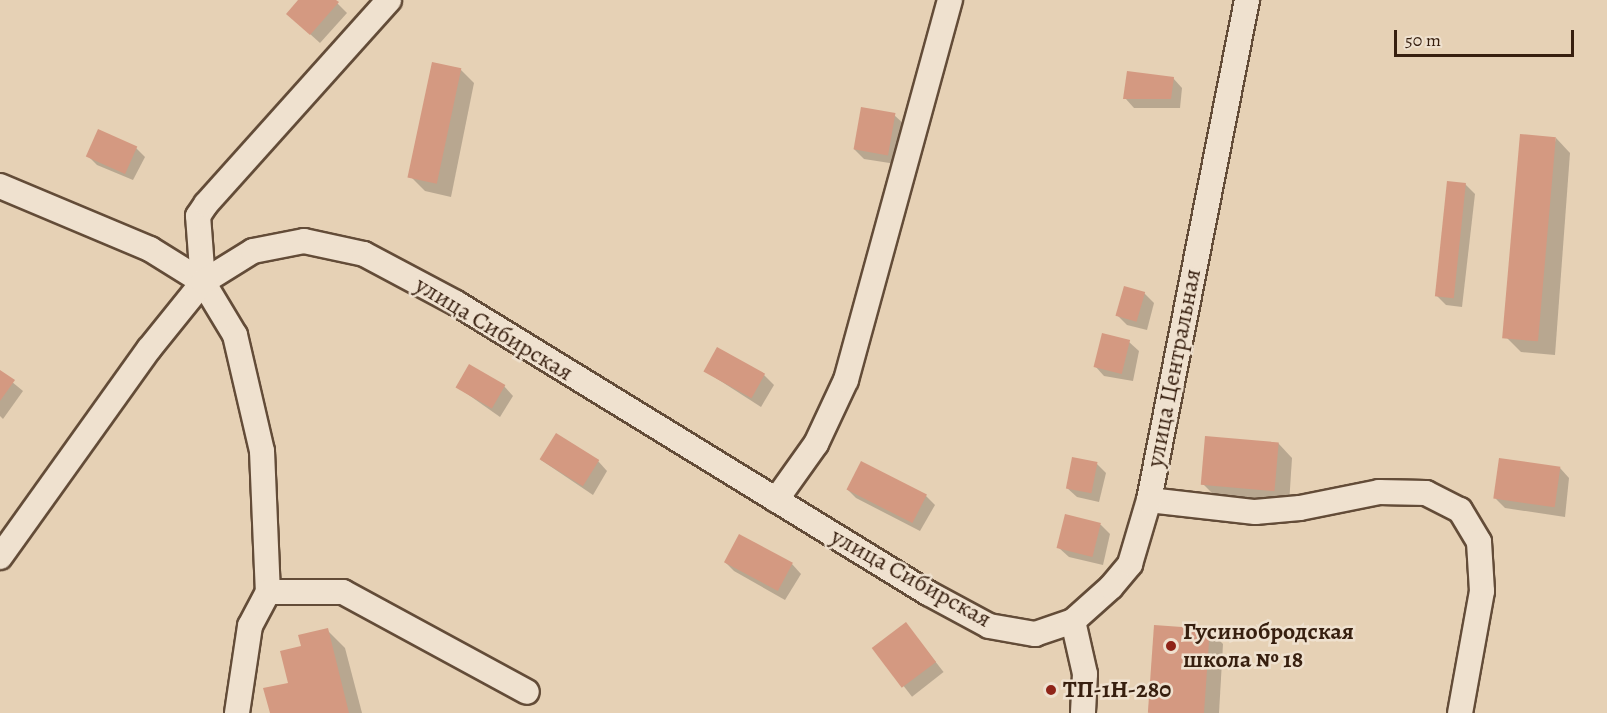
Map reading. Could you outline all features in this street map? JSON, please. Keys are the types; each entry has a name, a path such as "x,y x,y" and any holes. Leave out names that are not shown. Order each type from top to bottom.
{"street":[{"path":"203,282 198,216 206,204 389,0"},
{"path":"776,501 816,444 846,380 950,0"},
{"name":"улица Центральная","path":"1073,621 1111,588 1130,564 1149,500 1247,0"},
{"path":"0,186 150,249 203,282 235,334 262,452 268,592 250,626 237,713"},
{"name":"улица Сибирская","path":"0,557 148,349 203,282 253,250 304,242 364,254 456,303 776,501 989,626 1035,634 1073,621"},
{"path":"1149,500 1255,512 1300,508 1379,492 1426,493 1460,510 1479,542 1482,591 1460,713"},
{"path":"268,592 343,592 527,692"},
{"path":"1073,621 1084,674 1083,713"}],"building":[{"path":"298,0 336,0 339,2 310,35 286,14"},
{"path":"432,62 461,68 437,184 407,177"},
{"path":"1127,71 1174,77 1171,99 1123,99"},
{"path":"861,107 895,113 888,155 854,149"},
{"path":"98,129 137,146 125,174 86,156"},
{"path":"1520,134 1556,137 1538,341 1502,338"},
{"path":"1447,181 1466,183 1454,298 1435,296"},
{"path":"1124,286 1145,292 1137,322 1115,316"},
{"path":"1102,333 1130,340 1122,374 1094,367"},
{"path":"717,347 765,374 752,398 703,371"},
{"path":"469,364 505,385 492,408 456,387"},
{"path":"0,370 15,380 0,401"},
{"path":"556,433 599,460 583,486 540,459"},
{"path":"1205,436 1279,442 1274,491 1201,485"},
{"path":"1072,457 1098,462 1091,493 1066,488"},
{"path":"1499,458 1560,467 1555,507 1493,499"},
{"path":"861,461 927,495 912,523 846,490"},
{"path":"1065,514 1101,523 1092,557 1057,548"},
{"path":"739,534 793,563 778,591 724,562"},
{"path":"906,622 936,662 902,688 872,648"},
{"path":"1154,625 1210,629 1204,713 1148,713"},
{"path":"328,628 349,713 270,713 263,688 288,683 280,651 301,646 298,635"}],"place":[{"name":"Гусинобродская школа № 18","path":"1171,646"},
{"name":"ТП-1Н-280","path":"1051,690"}]}
